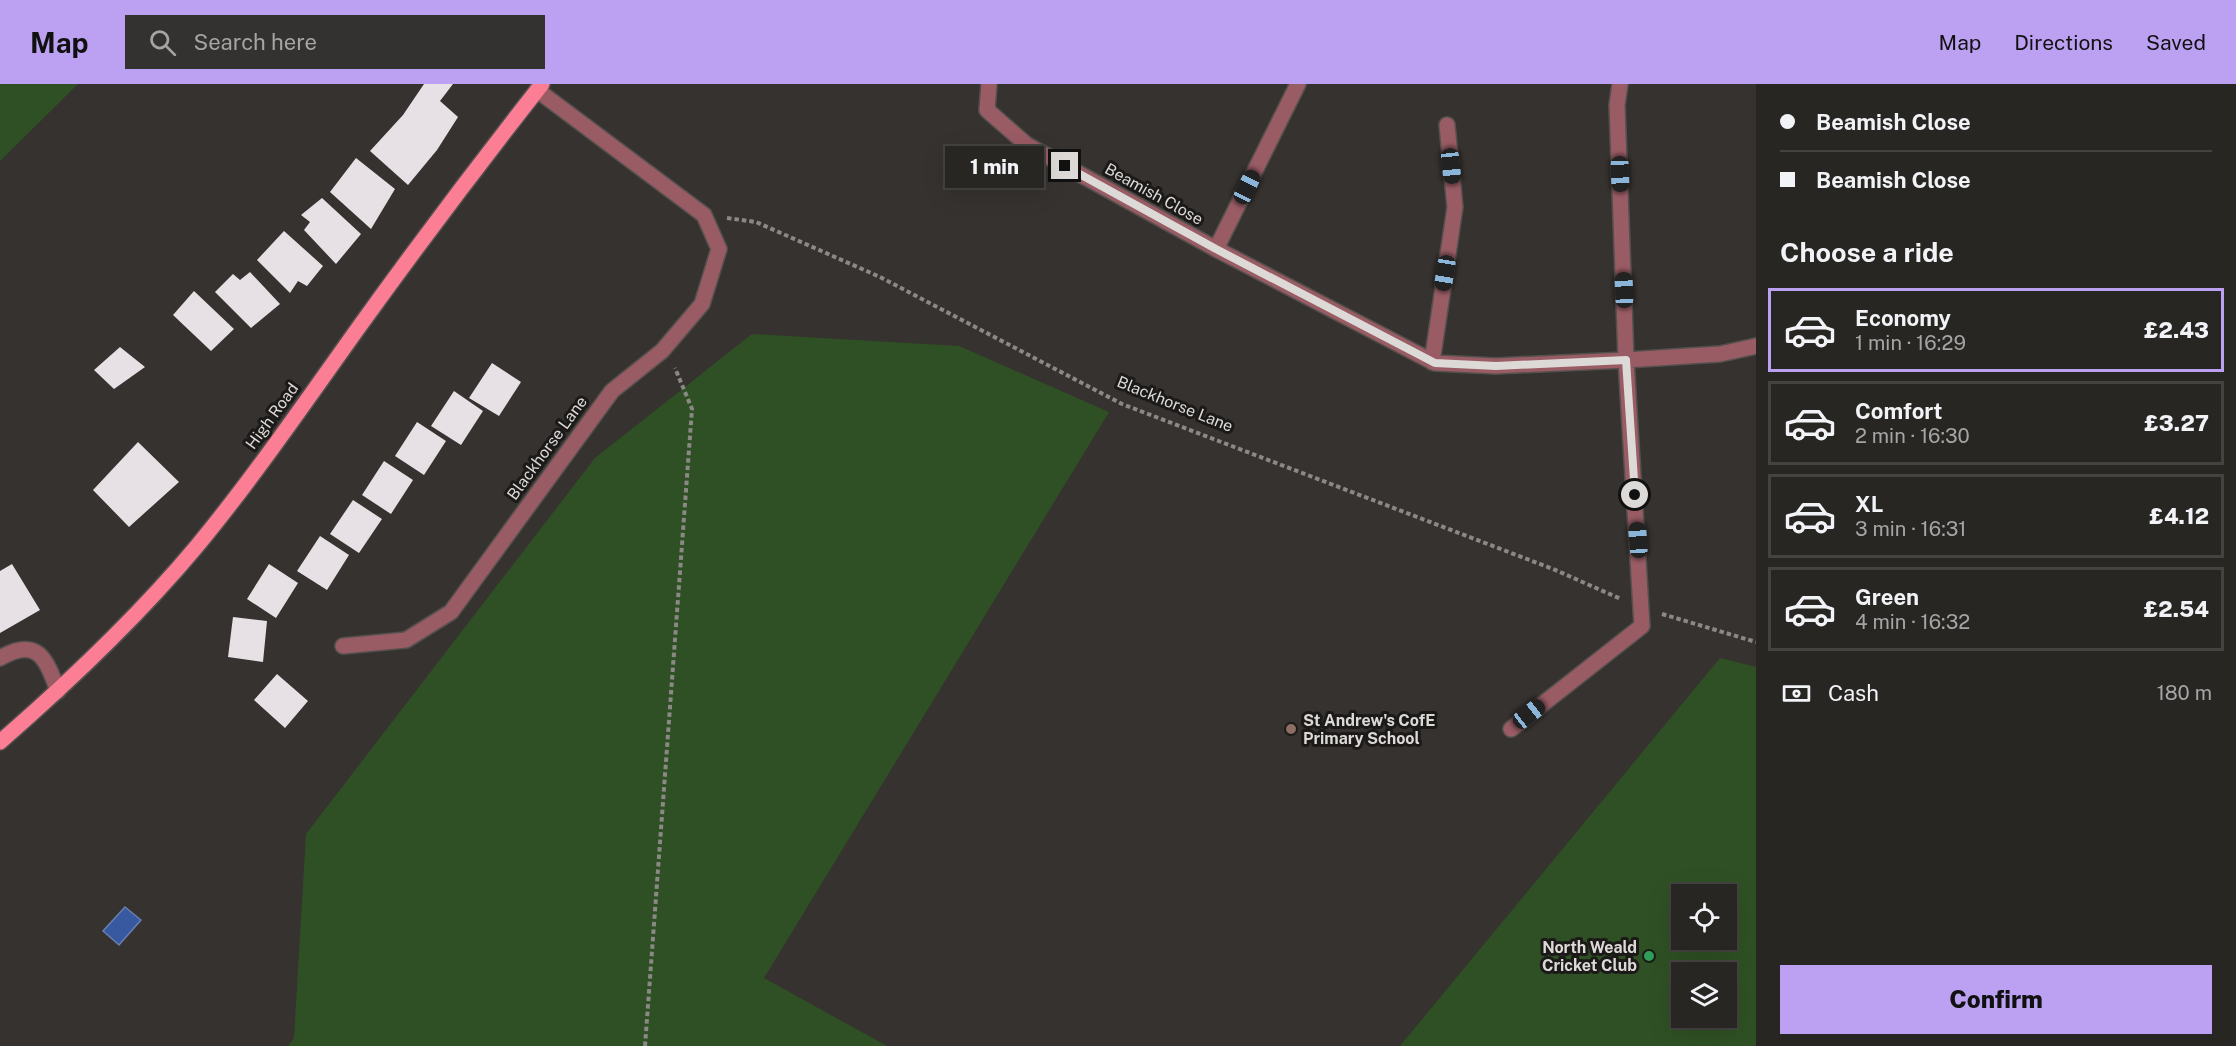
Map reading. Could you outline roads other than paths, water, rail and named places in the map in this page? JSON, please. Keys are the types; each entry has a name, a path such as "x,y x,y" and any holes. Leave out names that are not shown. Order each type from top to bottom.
{"main road":[{"name":"High Road","path":"0,742 58,691 141,609 197,546 286,430 387,288 540,87"}],"street":[{"name":"Beamish Close","path":"989,84 987,110 1027,145 1216,249 1432,362 1496,366 1626,360 1720,354 1756,346"},
{"path":"1216,249 1298,84"},
{"path":"1510,729 1642,626 1626,360 1617,105 1620,84"},
{"name":"Blackhorse Lane","path":"343,646 406,640 451,612 612,391 666,347 702,304 719,249 704,215 540,87"},
{"path":"1432,362 1455,207 1447,124"},
{"path":"0,658 10,652 25,648 35,651 46,660 58,691"}],"water":[{"path":"125,907 141,920 119,945 103,931"}],"place":[{"name":"St Andrew's CofE Primary School","path":"1291,729"},
{"name":"North Weald Cricket Club","path":"1649,956"}]}
